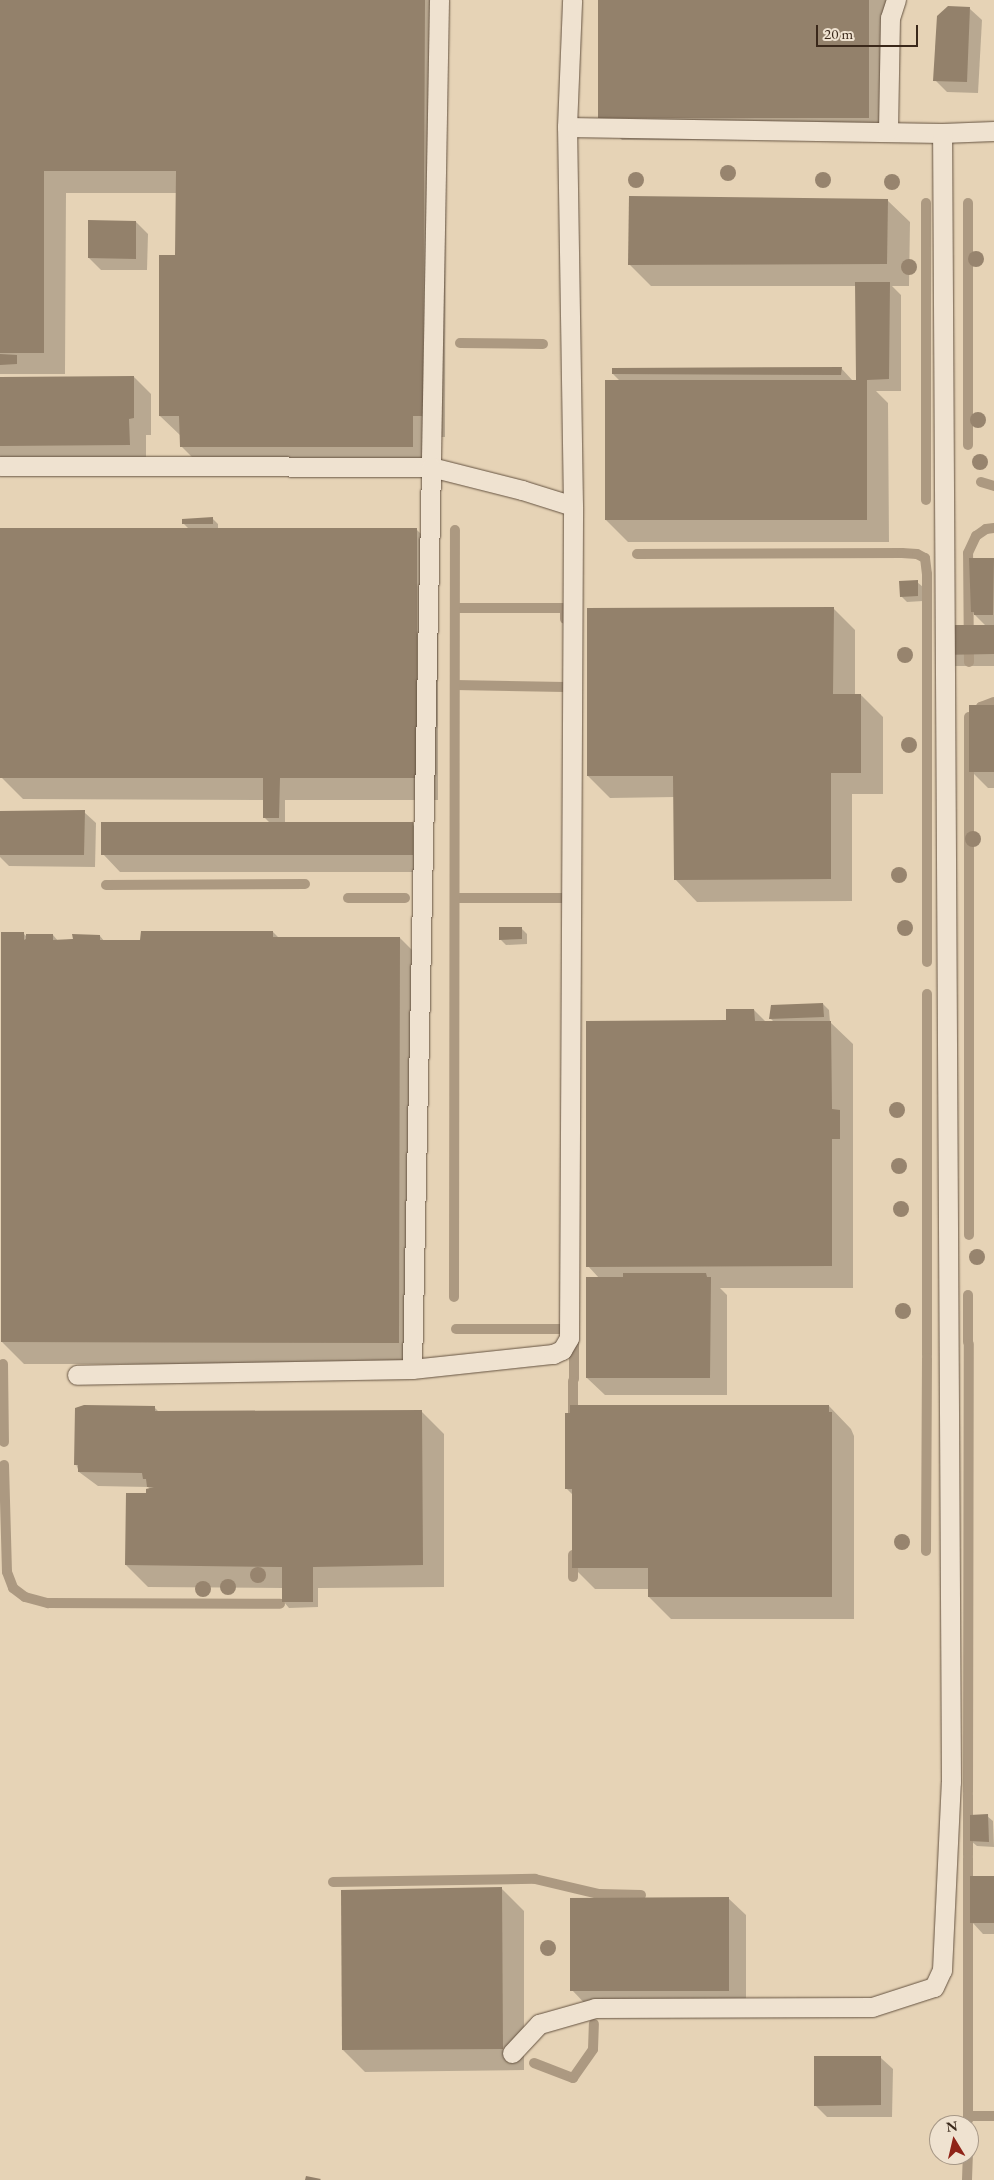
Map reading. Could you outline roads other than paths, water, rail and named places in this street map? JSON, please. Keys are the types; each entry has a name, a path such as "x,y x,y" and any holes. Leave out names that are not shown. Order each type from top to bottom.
{"lane":[{"path":"412,1369 439,0"},
{"path":"77,1375 412,1369 553,1354 562,1350 569,1338 573,506 567,127 572,0"},
{"path":"888,131 890,18 896,0"},
{"path":"567,127 942,133 994,131"},
{"path":"512,2053 539,2024 595,2008 872,2006 934,1987 942,1970 951,1772 942,133"},
{"path":"0,466 431,467 522,490 573,506"}],"waterway":[{"path":"926,203 926,500"},
{"path":"968,203 968,445"},
{"path":"460,343 543,344"},
{"path":"981,482 994,486"},
{"path":"969,662 968,553 976,536 986,529 994,528"},
{"path":"454,1297 455,530"},
{"path":"637,554 902,553 917,554 925,558 927,574 927,962"},
{"path":"455,608 565,608 565,619"},
{"path":"455,685 565,687"},
{"path":"978,712 981,707 994,702"},
{"path":"969,717 969,1235"},
{"path":"106,885 305,884"},
{"path":"348,898 405,898"},
{"path":"455,898 565,898"},
{"path":"927,994 927,1355"},
{"path":"968,1295 968,1342"},
{"path":"456,1329 561,1329"},
{"path":"574,1337 574,1379"},
{"path":"968,1792 969,1344"},
{"path":"926,1551 927,1358"},
{"path":"3,1364 4,1442"},
{"path":"573,1381 573,1418"},
{"path":"4,1465 7,1572 13,1588 25,1597 48,1603 280,1604"},
{"path":"573,1555 573,1577"},
{"path":"968,1795 968,1855"},
{"path":"968,1858 968,2115"},
{"path":"333,1882 535,1879 599,1894 641,1895"},
{"path":"534,2063 573,2078 593,2049 594,2024"},
{"path":"979,2116 994,2116"},
{"path":"967,2180 968,2165"}]}
